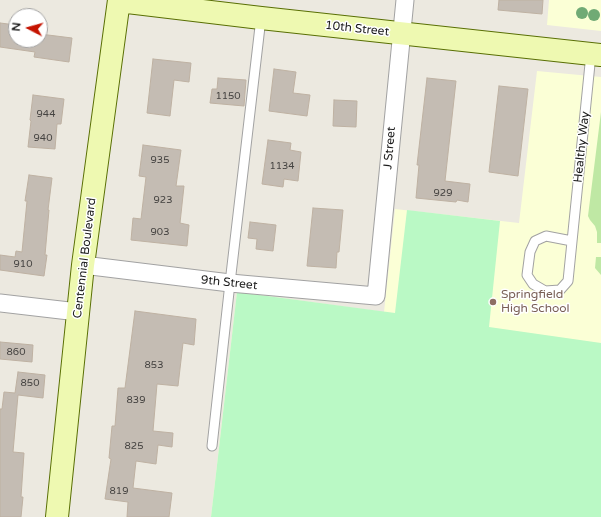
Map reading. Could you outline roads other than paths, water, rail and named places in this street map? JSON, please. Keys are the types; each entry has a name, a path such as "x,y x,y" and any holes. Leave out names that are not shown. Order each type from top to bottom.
{"main road":[{"name":"10th Street","path":"117,0 262,18 596,54"},
{"name":"Centennial Boulevard","path":"57,517 83,264 117,0"}],"street":[{"name":"J Street","path":"376,296 405,0"},
{"name":"9th Street","path":"83,264 230,283 376,296"},
{"path":"0,303 78,312"}],"lane":[{"path":"212,446 262,18"},
{"name":"Healthy Way","path":"572,241 546,236 535,241 530,252 527,275 533,284 545,291 560,290 568,282 596,54"}],"place":[{"name":"Springfield High School","path":"493,302"}]}
